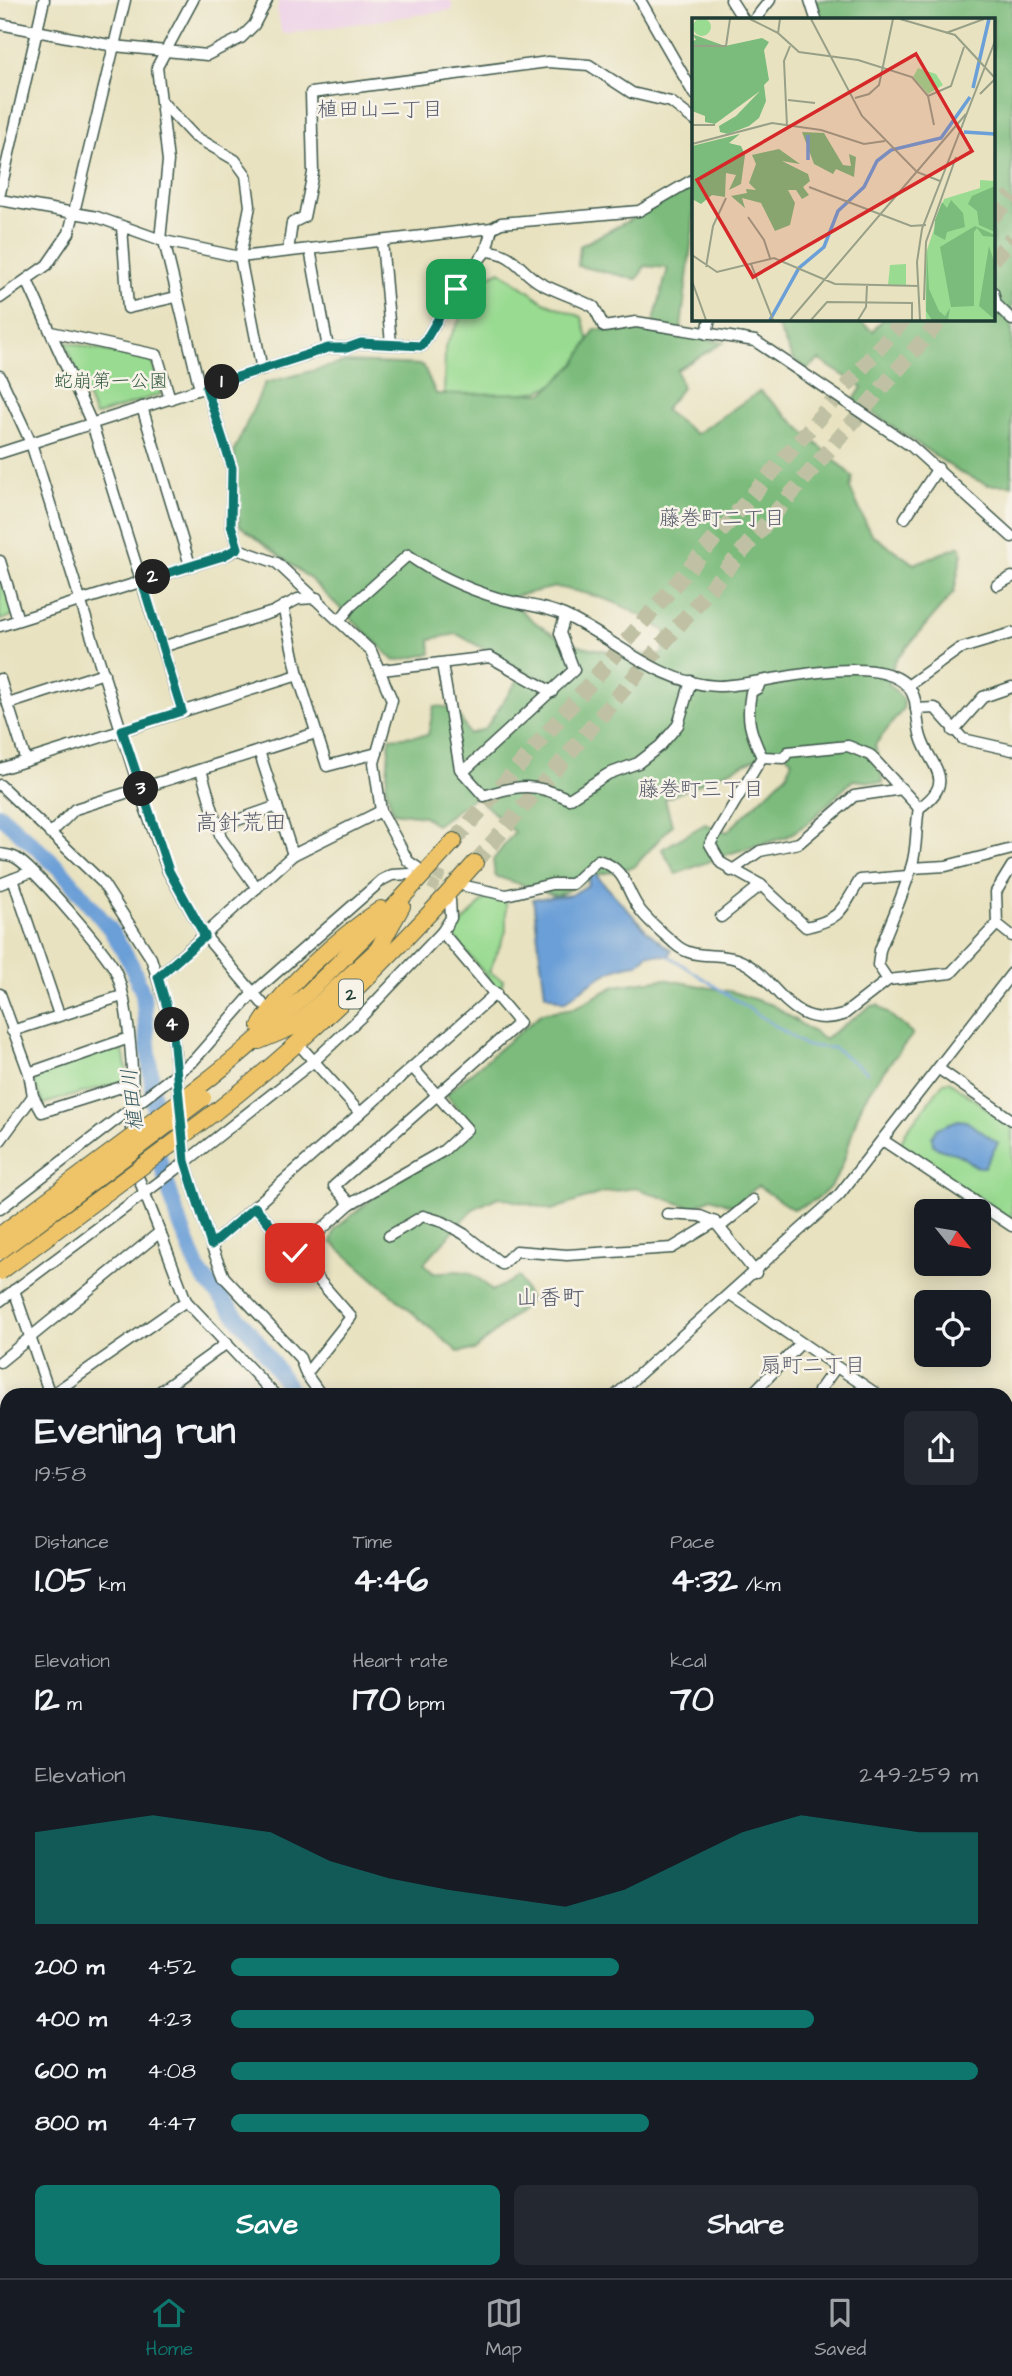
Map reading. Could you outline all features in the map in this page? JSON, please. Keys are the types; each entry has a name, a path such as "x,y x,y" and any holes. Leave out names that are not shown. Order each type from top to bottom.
{"highway":[{"name":"2","path":"0,1272 206,1101 226,1066 411,873 454,841"},
{"name":"2","path":"0,1235 206,1101 299,1048 475,863"},
{"path":"0,1251 206,1101"},
{"path":"0,1261 206,1101"}],"street":[{"path":"0,193 44,0"},
{"path":"0,298 27,280 59,250 75,215 125,0"},
{"path":"193,0 157,67 168,161 162,240 203,388 232,468 231,525 238,548"},
{"path":"0,24 114,46 207,54 224,48 254,25 267,0"},
{"path":"640,0 692,87"},
{"path":"731,0 742,18"},
{"path":"756,18 770,0"},
{"path":"810,0 816,18"},
{"path":"288,251 292,223 304,217 313,173 311,93 548,62 589,65 632,93 671,102 692,118"},
{"path":"162,102 194,136 235,160 246,174 250,206 240,257 262,369"},
{"path":"0,200 97,217 162,240 240,257 492,228 501,223 639,211 692,180"},
{"path":"122,227 128,308 176,297"},
{"path":"0,453 328,348 347,348 361,343 422,346 456,289 486,251 492,228"},
{"path":"382,241 391,344"},
{"path":"310,249 328,348"},
{"path":"486,251 498,251 522,265 532,278 594,307 604,327 636,322 755,341 938,468 1012,537"},
{"path":"27,280 92,424 182,711"},
{"path":"995,300 1012,320"},
{"path":"707,334 710,320"},
{"path":"51,332 157,355 170,399"},
{"path":"0,376 31,443 169,871 205,936 262,1003"},
{"path":"142,407 190,565"},
{"path":"905,518 938,468"},
{"path":"0,626 223,556 238,548 278,564 369,648 382,670 392,705 374,763 381,811 411,873 392,874 382,880 253,993 194,1060 138,1106 0,1209"},
{"path":"340,620 351,606 408,555 438,576 499,599 538,605 565,616 609,643 691,681 717,686 761,682 828,670 896,677 909,685 916,695 921,738 940,770 938,786 928,802 919,808 915,833 918,841 910,872 880,950 878,965 888,981"},
{"path":"0,563 18,620"},
{"path":"997,585 1012,577"},
{"path":"162,647 273,612 298,599 317,598"},
{"path":"283,606 298,674 327,766 377,753"},
{"path":"463,772 574,670 560,633 565,616"},
{"path":"909,685 959,649 1012,633"},
{"path":"382,670 490,657 552,692"},
{"path":"442,664 463,772 484,796 518,785 549,790 569,799 608,774 638,763 660,746 678,725 691,681"},
{"path":"8,704 104,673"},
{"path":"0,769 298,674"},
{"path":"0,679 26,761"},
{"path":"761,682 758,688 751,692 747,716 749,729 762,757"},
{"path":"953,731 983,696 1012,687"},
{"path":"916,709 934,708 963,739 979,745 1012,750"},
{"path":"50,834 75,810 316,733"},
{"path":"762,757 784,758 788,752 848,746 870,755 919,808"},
{"path":"259,751 293,855"},
{"path":"762,757 710,844 721,863 731,871 761,885 806,927 834,919 844,908 860,880 946,866 1012,849"},
{"path":"201,770 221,838 257,888"},
{"path":"0,785 102,882 136,932 158,977 172,1024 181,1164 211,1245 224,1277 300,1358 306,1374 316,1388"},
{"path":"731,871 760,851 799,843 854,796 902,789"},
{"path":"218,827 277,806"},
{"path":"158,977 293,855 381,811"},
{"path":"0,854 15,857 31,872 114,970 122,996 129,1038 131,1084 138,1106 131,1129"},
{"path":"464,886 506,895 552,884 572,884 597,860 613,865 627,883 640,910 676,946 694,955 735,959 747,965 787,1004 806,1015 834,1017 843,1015 888,981 951,973 997,924 996,892 1012,866"},
{"path":"0,884 31,872"},
{"path":"13,878 59,1015"},
{"path":"721,917 761,885"},
{"path":"0,1301 314,1061 363,1015 442,932 451,918 450,900"},
{"path":"997,924 1012,936"},
{"path":"350,1204 334,1185 519,1023 442,932"},
{"path":"624,1388 756,1273 839,1195 884,1141 1012,973"},
{"path":"211,1245 496,993"},
{"path":"0,994 29,1073 33,1096 42,1112 131,1084"},
{"path":"12,1031 122,996"},
{"path":"29,1073 129,1038"},
{"path":"299,1048 360,1113"},
{"path":"295,1253 350,1204 443,1151 467,1129 413,1068"},
{"path":"939,1069 1012,1120"},
{"path":"0,1141 33,1096"},
{"path":"884,1141 1012,1226"},
{"path":"139,1178 148,1189 160,1232 186,1301 267,1388"},
{"path":"389,1236 423,1216 443,1222 464,1234 502,1264 516,1251 567,1255 672,1248 718,1224 753,1200"},
{"path":"255,1207 351,1317 306,1374"},
{"path":"667,1214 700,1216 718,1224 756,1273"},
{"path":"0,1362 160,1232"},
{"path":"14,1290 48,1388"},
{"path":"730,1294 866,1388"},
{"path":"61,1388 186,1301"},
{"path":"165,1388 227,1343"},
{"path":"758,1388 801,1343"},
{"path":"821,1388 836,1367"}],"shaded area":[{"path":"279,0 451,0 453,10 282,34 277,10"}],"green space":[{"path":"815,0 1012,0 1012,485 988,485 959,472 854,400 862,387 819,360 807,369 793,359 778,327 783,320 857,320 873,331 882,320 995,320 995,18 820,18"},
{"path":"692,188 692,237 680,336 724,342 677,370 682,388 664,410 696,434 760,391 853,477 850,488 870,533 914,564 960,546 962,553 954,592 894,662 889,684 904,700 903,709 875,745 883,783 853,780 808,823 786,837 728,854 676,874 662,849 705,824 727,832 787,774 792,760 780,748 665,799 672,825 634,867 596,875 557,896 495,876 493,860 514,832 476,796 436,825 424,816 393,812 386,787 390,738 428,735 434,706 455,708 469,734 485,729 524,671 457,634 430,639 431,654 395,661 310,579 239,525 234,451 265,383 346,362 423,365 436,394 544,393 576,363 595,329 651,332 668,268 645,266 637,279 578,266 580,246","holes":["556,587 601,598 639,614 666,632 662,655 582,646 548,631 531,620 515,604 515,596"]},
{"path":"500,271 544,302 582,317 591,349 566,379 539,391 444,404 445,347 481,280"},
{"name":"蛇崩第一公園","path":"65,342 152,361 161,394 95,416"},
{"path":"0,568 21,613 0,620"},
{"path":"487,896 506,898 506,931 489,972 503,980 500,992 452,935"},
{"path":"663,979 733,992 772,1005 824,1039 871,1006 878,1005 913,1034 862,1104 847,1152 834,1181 824,1193 811,1202 792,1209 758,1186 734,1206 711,1198 692,1208 636,1188 601,1193 552,1210 498,1197 473,1209 424,1263 433,1273 459,1271 472,1274 492,1291 519,1277 530,1301 475,1350 458,1352 331,1242 335,1229 383,1190 472,1128 446,1094 542,1013 574,1008 615,986"},
{"path":"122,1045 128,1077 125,1081 43,1104 33,1081 37,1074"},
{"path":"949,1081 1012,1127 1012,1222 991,1208 991,1199 979,1199 900,1145 905,1133 944,1082"}],"water":[{"path":"591,873 596,875 648,932 671,950 669,956 648,954 638,964 618,968 564,1002 545,994 533,899 571,895 588,885"},
{"path":"958,1120 966,1121 998,1143 984,1167 973,1165 955,1153 933,1145 932,1137 937,1128"}],"waterway":[{"name":"植田川","path":"0,815 62,871 110,929 131,964 143,994 159,1158 179,1221 200,1273 256,1339 289,1388"},
{"path":"669,956 806,1046 834,1048 867,1072"}],"tunnel":[{"path":"995,215 1012,195"},
{"path":"995,258 1012,238"},
{"path":"454,841 903,320"},
{"path":"475,863 940,320"},
{"path":"421,869 462,885"},
{"path":"416,877 441,889 449,898"}],"district":[{"name":"植田山二丁目","path":"380,109"},
{"name":"藤巻町二丁目","path":"722,518"},
{"name":"藤巻町三丁目","path":"701,789"},
{"name":"高針荒田","path":"241,822"},
{"name":"山香町","path":"550,1297"},
{"name":"扇町二丁目","path":"813,1365"}],"route":[{"path":"295,1253 255,1207 211,1245 185,1161 172,1024 158,977 205,936 169,871 146,810 122,730 182,711 142,581 223,556 238,548 231,525 232,468 206,387 328,348 347,348 361,343 422,346 456,289"}]}
